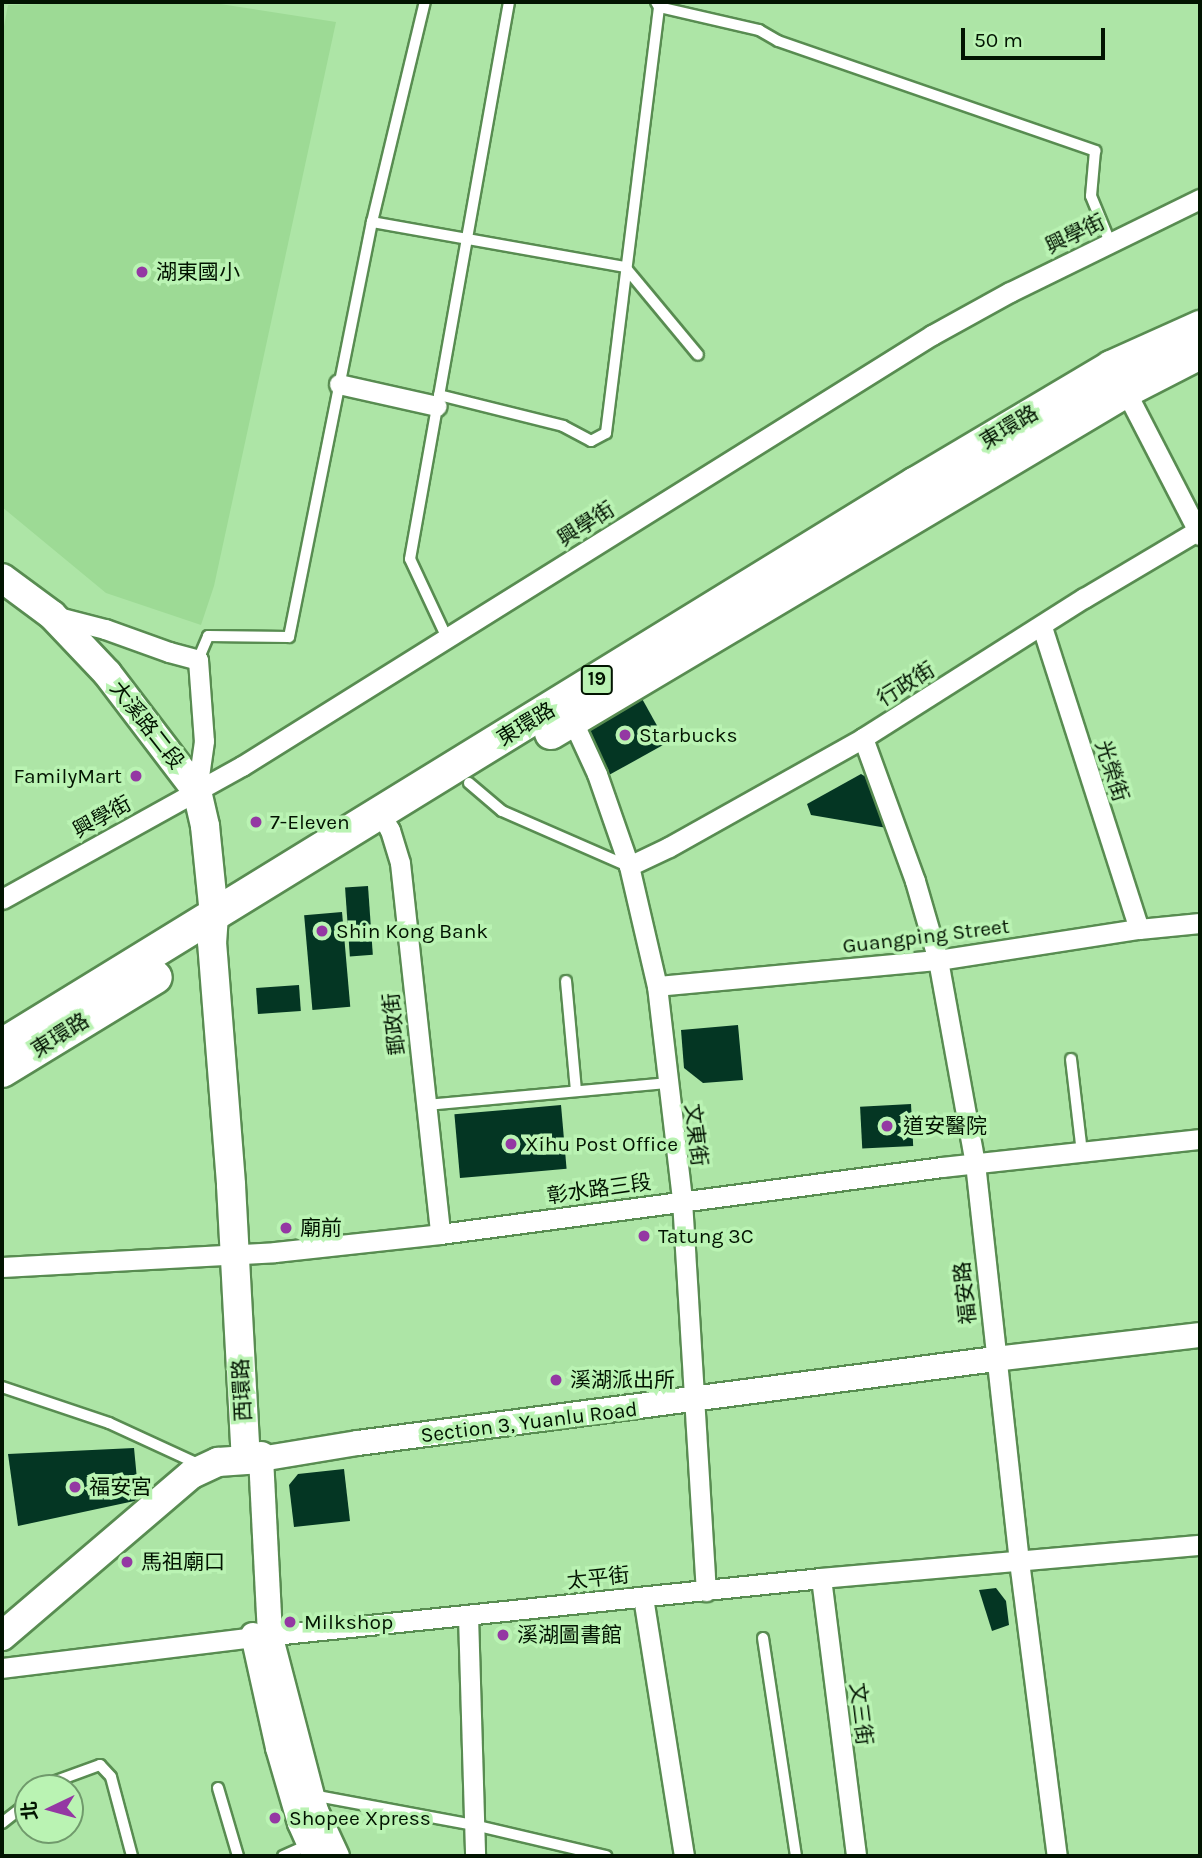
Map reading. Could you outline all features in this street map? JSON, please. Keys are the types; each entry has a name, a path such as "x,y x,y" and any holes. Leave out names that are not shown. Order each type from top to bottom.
{"main road":[{"name":"東環路","path":"2,1071 385,821 568,711 916,483 1118,379 1200,327"},
{"name":"東環路","path":"1118,379 1200,353"},
{"name":"大溪路二段","path":"7,586 52,615 107,673 197,791 205,826 217,930"},
{"name":"東環路","path":"385,821 469,783 568,711"},
{"name":"東環路","path":"2,1045 217,930"},
{"name":"西環路","path":"217,930 243,1253 253,1459"},
{"name":"Section 3, Yuanlu Road","path":"2,1636 192,1474 218,1462 253,1459"}],"street":[{"name":"興學街","path":"2,900 197,791 448,639 932,335 1110,242 1200,199"},
{"path":"1118,379 1200,531"},
{"path":"340,384 438,400"},
{"name":"行政街","path":"629,866 669,847 863,738 1084,598 1200,531"},
{"path":"52,615 105,629 198,660 204,741 197,791"},
{"name":"光榮街","path":"1042,627 1139,929"},
{"name":"文東街","path":"568,711 597,774 629,866 657,986 682,1200 692,1401 706,1591"},
{"name":"福安路","path":"863,738 915,881 938,960 975,1163 1018,1561 1057,1856"},
{"name":"郵政街","path":"385,821 400,863 440,1234"},
{"name":"Guangping Street","path":"657,986 938,960 1139,929 1200,923"},
{"name":"彰水路三段","path":"2,1267 243,1253 440,1234 975,1163 1200,1139"},
{"name":"Section 3, Yuanlu Road","path":"253,1459 995,1359 1200,1335"},
{"name":"西環路","path":"253,1459 262,1636 278,1748 313,1850"},
{"name":"太平街","path":"2,1668 262,1636 821,1578 1200,1545"},
{"name":"文三街","path":"821,1578 856,1856"},
{"path":"643,1597 684,1856"},
{"path":"468,1615 475,1856"},
{"name":"西環路","path":"262,1636 312,1795 337,1856"}],"lane":[{"path":"198,660 208,636 289,637 372,222 425,2"},
{"path":"448,639 410,559 509,2"},
{"path":"438,400 563,426 591,441 606,433 657,4 759,30 778,41 1095,151 1091,196 1110,242"},
{"path":"372,222 625,267 698,355"},
{"path":"469,783 502,811 629,866"},
{"path":"566,981 576,1091"},
{"path":"1071,1059 1082,1152"},
{"path":"426,1105 667,1083"},
{"path":"2,1387 109,1423 205,1468"},
{"path":"763,1638 796,1856"},
{"path":"75,1774 100,1765 111,1777 132,1856"},
{"path":"218,1788 238,1856"},
{"path":"312,1795 474,1825 606,1856"},
{"path":"283,1856 313,1850"}],"shaded area":[{"name":"湖東國小","path":"207,2 336,22 214,586 201,625 106,593 2,507 2,37 8,5"}],"building":[{"name":"Starbucks","path":"640,695 667,743 610,775 583,727"},
{"path":"861,774 873,781 887,828 811,815 807,804"},
{"path":"368,886 373,955 350,956 345,888"},
{"path":"342,912 350,1007 312,1010 304,915"},
{"path":"299,985 301,1011 258,1014 256,988"},
{"path":"738,1025 743,1080 703,1083 684,1068 681,1030"},
{"name":"道安醫院","path":"911,1104 913,1146 862,1149 860,1107"},
{"name":"Xihu Post Office","path":"561,1105 567,1169 460,1178 454,1114"},
{"name":"福安宮","path":"134,1448 139,1500 18,1526 8,1454"},
{"path":"344,1469 350,1521 294,1527 289,1485 298,1474"},
{"path":"996,1588 1006,1601 1009,1625 992,1631 979,1590"}],"place":[{"name":"湖東國小","path":"142,272"},
{"name":"Starbucks","path":"625,735"},
{"name":"FamilyMart","path":"136,776"},
{"name":"7-Eleven","path":"256,822"},
{"name":"Shin Kong Bank","path":"322,931"},
{"name":"道安醫院","path":"887,1126"},
{"name":"Xihu Post Office","path":"511,1144"},
{"name":"廟前","path":"286,1228"},
{"name":"Tatung 3C","path":"644,1236"},
{"name":"溪湖派出所","path":"556,1380"},
{"name":"福安宮","path":"75,1487"},
{"name":"馬祖廟口","path":"127,1562"},
{"name":"Milkshop","path":"290,1622"},
{"name":"溪湖圖書館","path":"503,1635"},
{"name":"Shopee Xpress","path":"275,1818"}]}
